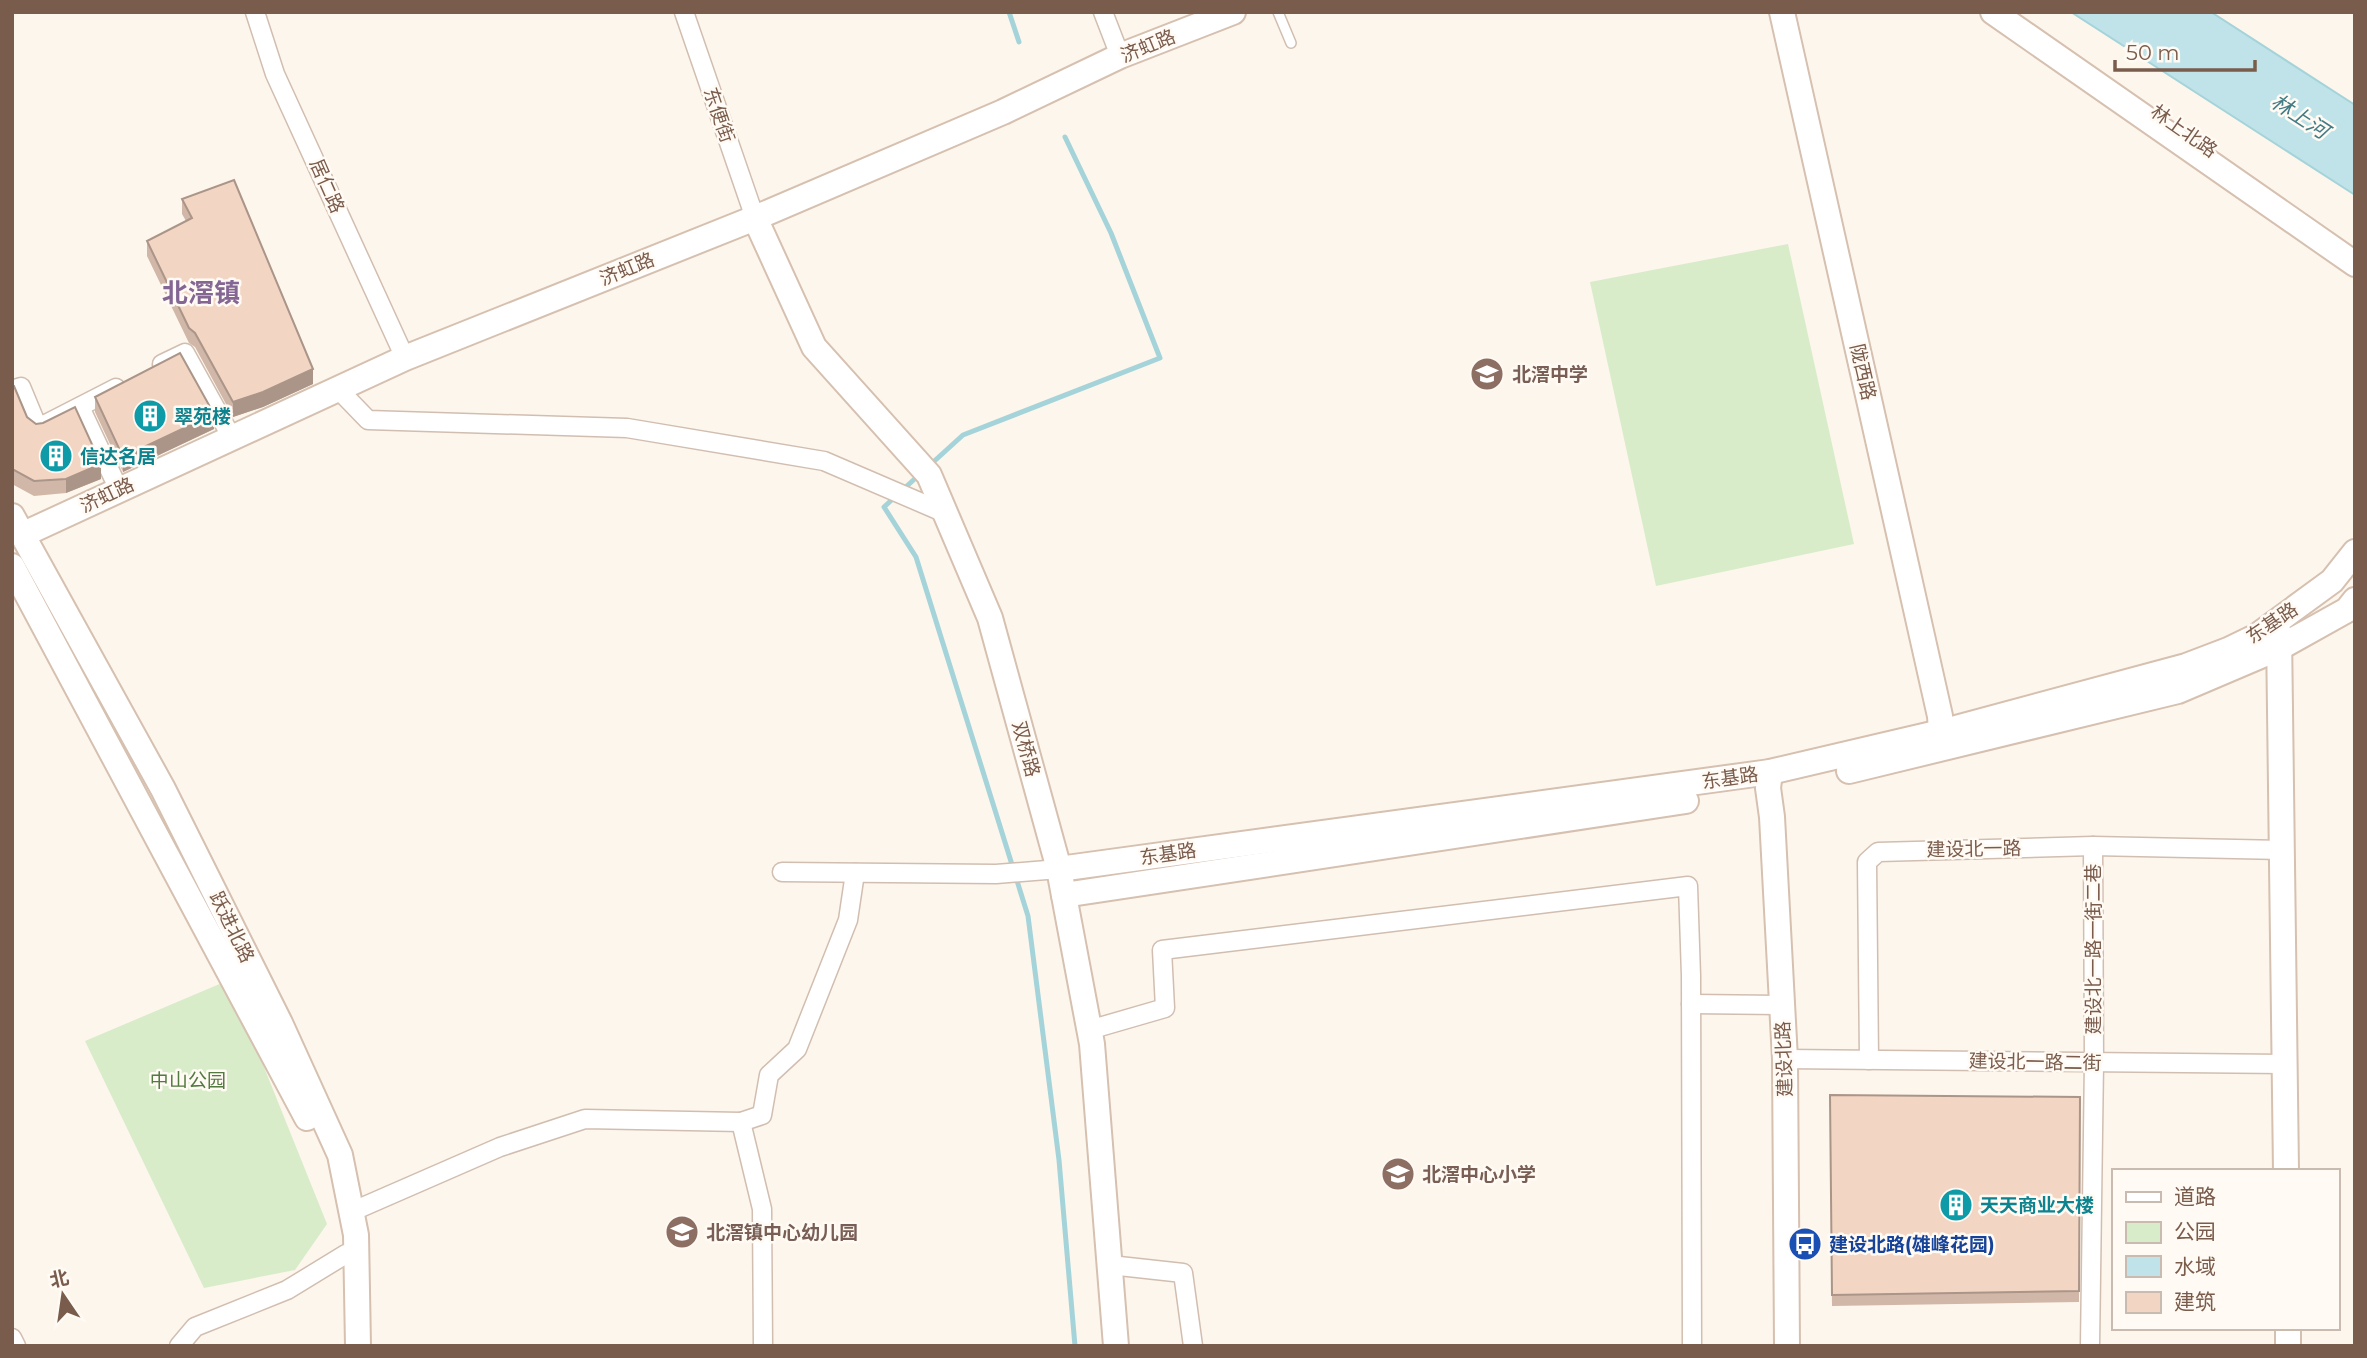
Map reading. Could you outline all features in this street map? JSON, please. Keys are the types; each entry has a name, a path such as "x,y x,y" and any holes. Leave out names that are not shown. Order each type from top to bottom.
{"street":[{"name":"居仁路","path":"255,12 275,74 405,358"},
{"name":"东便街","path":"684,12 755,218"},
{"path":"1103,12 1120,56"},
{"name":"济虹路","path":"16,530 119,490 405,358 755,218 1003,111 1120,56 1233,12"},
{"name":"陇西路","path":"1782,12 1937,703 1941,732"},
{"path":"1993,12 2355,264"},
{"name":"林上北路","path":"2014,12 2355,249"},
{"name":"双桥路","path":"755,218 814,347 929,475 990,618 1059,869 1089,1030 1116,1346"},
{"path":"150,371 185,353 232,438"},
{"path":"12,390 21,387 38,428 127,383"},
{"path":"338,388 368,420 627,428 824,461 945,513"},
{"path":"80,407 119,490"},
{"name":"跃进北路","path":"16,530 163,789 280,1023 340,1155 356,1235 358,1346"},
{"name":"东基路","path":"1059,869 1763,781 2186,666 2257,636 2332,581 2355,552"},
{"name":"跃进北路","path":"12,566 323,1150 346,1254 342,1346"},
{"name":"东基路","path":"1064,895 1900,760 2178,691 2279,648 2347,610 2355,600"},
{"path":"2280,618 2286,1169"},
{"name":"建设北路","path":"1763,781 1772,817 1777,1005 1773,1346"},
{"name":"建设北一路","path":"1869,1060 1867,862 1878,852 2093,846 2283,850"},
{"name":"建设北一路一街二巷","path":"2090,1346 2094,1062 2093,846"},
{"path":"782,872 996,874 1059,869"},
{"path":"351,1212 500,1147 584,1119 741,1122 762,1115 769,1075 797,1049 848,920 855,873"},
{"path":"1089,1030 1165,1008 1162,950 1688,886 1692,1004 1692,1346"},
{"path":"1692,1004 1777,1005"},
{"name":"建设北路","path":"1777,1005 1785,1059 1787,1346"},
{"name":"建设北一路二街","path":"1785,1059 2286,1064"},
{"path":"741,1122 762,1209 763,1346"},
{"path":"179,1346 195,1327 287,1290 346,1254"},
{"path":"1110,1265 1183,1273 1193,1346"},
{"path":"12,1338 16,1346"}],"lane":[{"path":"1278,12 1291,43"}],"green space":[{"path":"1788,244 1854,544 1656,586 1590,282"},
{"name":"中山公园","path":"229,980 327,1224 295,1270 204,1288 85,1041"}],"water":[{"name":"林上河","path":"2071,12 2211,12 2355,105 2355,195"}],"building":[{"path":"234,180 313,369 263,392 233,402 195,333 189,328 147,241 192,218 182,199"},
{"name":"翠苑楼","path":"180,353 214,414 123,457 95,397"},
{"name":"信达名居","path":"12,386 27,417 36,424 75,407 101,464 66,479 34,481 12,469"},
{"name":"天天商业大楼","path":"1830,1095 2080,1097 2079,1291 1832,1295"}],"waterway":[{"path":"1009,12 1019,42"},
{"path":"930,465 963,435 1160,358 1111,233 1065,137"},
{"path":"920,474 884,507 916,557 1028,916 1059,1160 1075,1346"}],"place":[{"name":"北滘中学","path":"1487,374"},
{"name":"翠苑楼","path":"150,416"},
{"name":"信达名居","path":"56,456"},
{"name":"北滘中心小学","path":"1398,1174"},
{"name":"天天商业大楼","path":"1956,1205"},
{"name":"北滘镇中心幼儿园","path":"682,1232"},
{"name":"建设北路(雄峰花园)","path":"1805,1244"}],"district":[{"name":"北滘镇","path":"201,293"}]}
